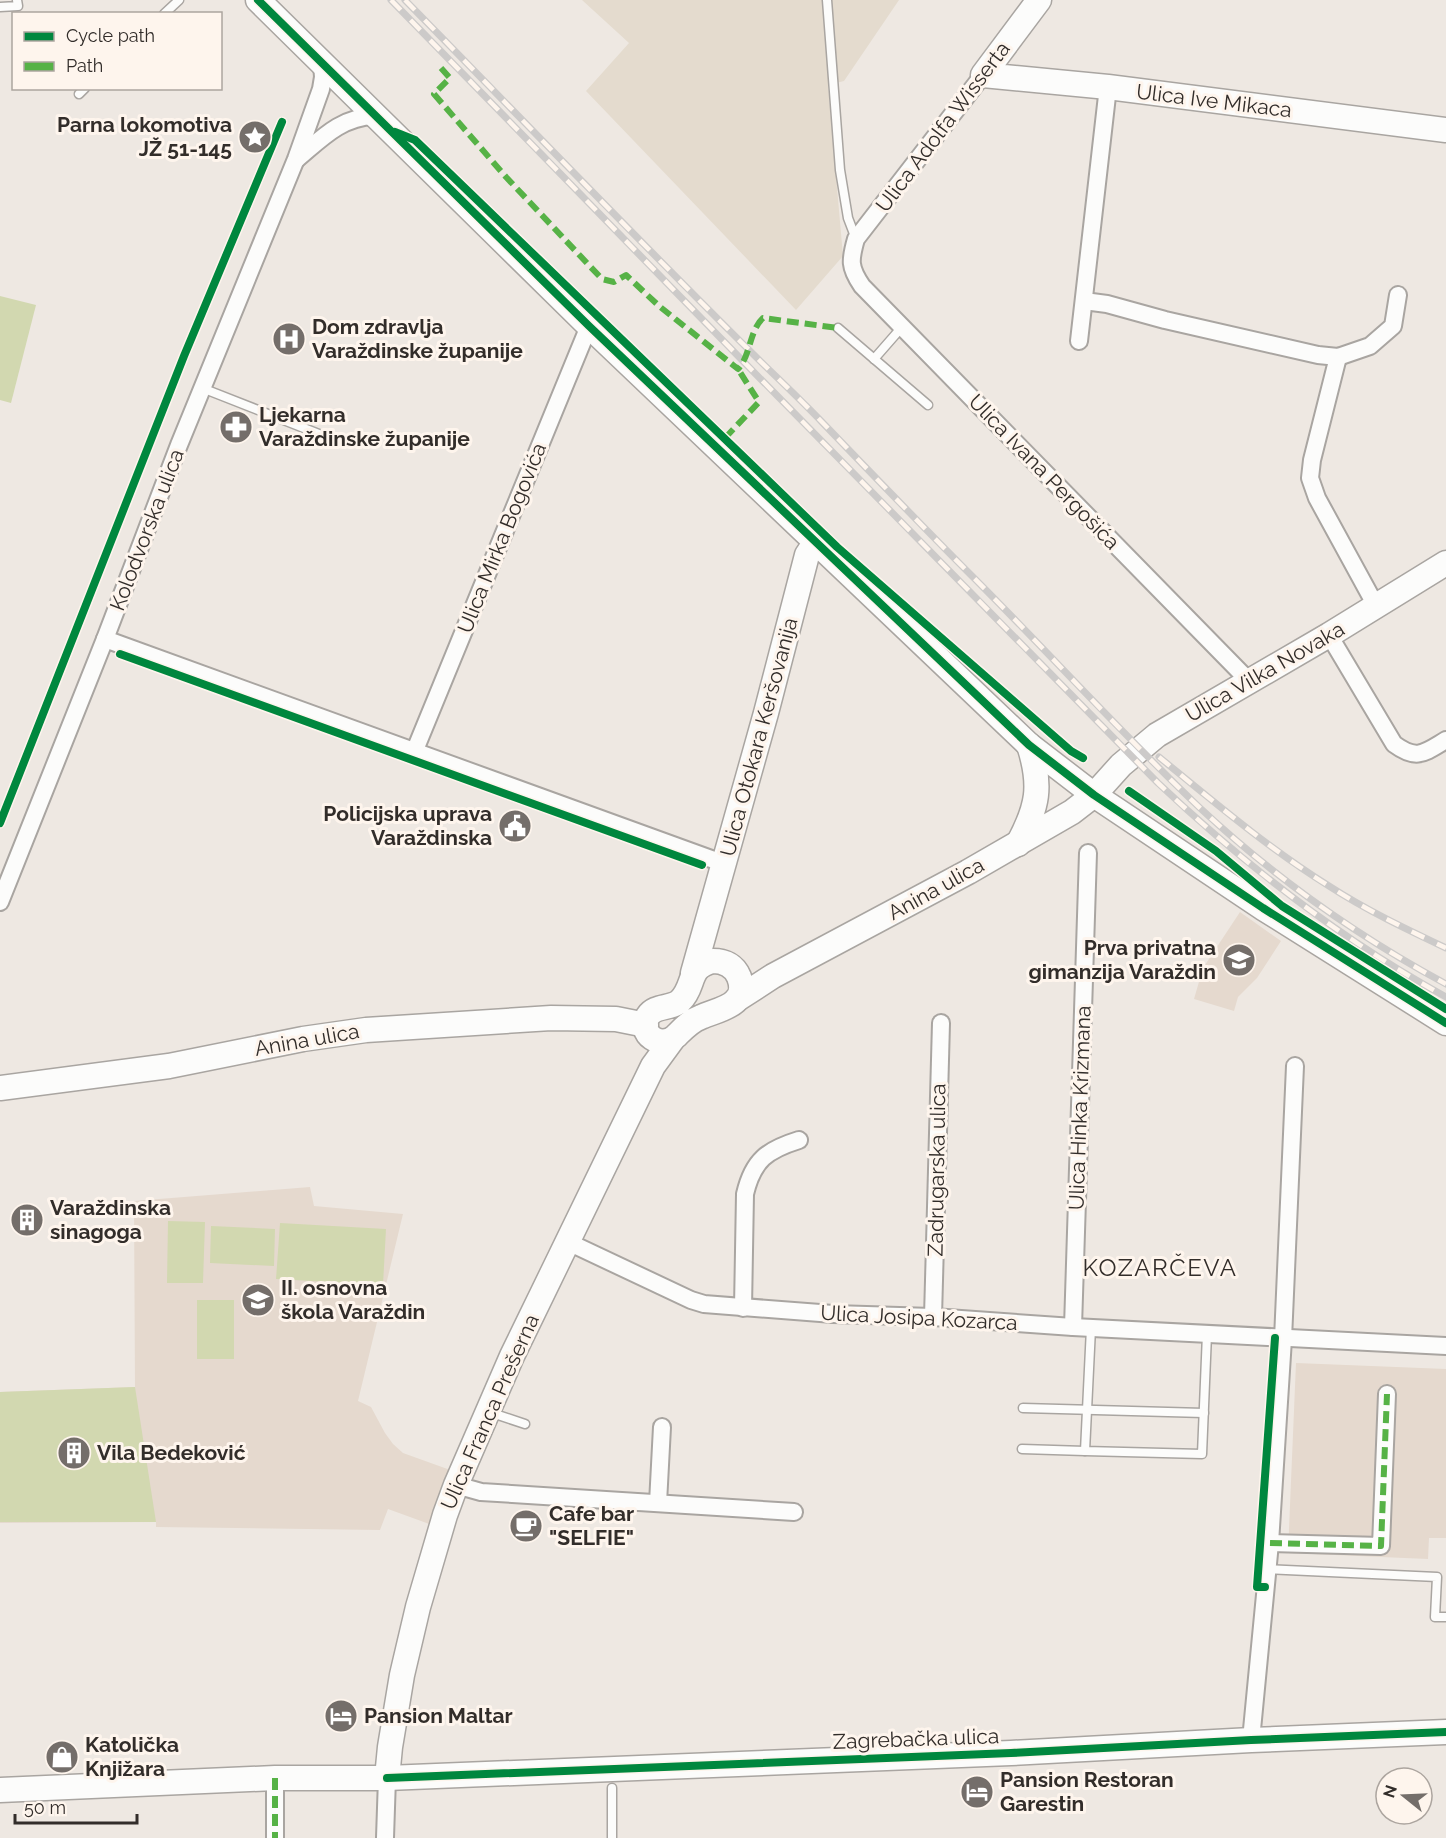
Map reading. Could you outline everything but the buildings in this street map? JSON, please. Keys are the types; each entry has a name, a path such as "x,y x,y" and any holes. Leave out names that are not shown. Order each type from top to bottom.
{"main road":[{"path":"258,0 589,326 1029,745 1094,795 1263,908 1446,1023"},
{"name":"Ulica Adolfa Wisserta","path":"982,75 1039,0"},
{"name":"Ulica Ive Mikaca","path":"982,75 1108,87 1446,130"},
{"name":"Ulica Otokara Keršovanija","path":"655,1029 684,997 693,973 807,555 815,543"},
{"name":"Ulica Vilka Novaka","path":"1094,795 1121,765 1158,735 1329,635 1446,563"},
{"path":"1018,844 1029,824 1036,800 1037,778 1029,745"},
{"name":"Anina ulica","path":"0,1088 169,1066 366,1030 551,1018 616,1019 655,1029 686,1026 699,1017 730,1006 773,976 1018,844 1072,813 1094,795"},
{"path":"705,932 711,947 729,967 741,986 736,1000"},
{"path":"693,973 706,962 773,976"},
{"name":"Ulica Franca Prešerna","path":"387,1778 402,1675 445,1515 487,1411 653,1066 655,1029"},
{"name":"Zagrebačka ulica","path":"0,1790 275,1778 387,1778 1011,1753 1446,1732"}],"street":[{"name":"Kolodvorska ulica","path":"0,902 202,388 296,159 321,89 322,64"},
{"name":"Ulica Adolfa Wisserta","path":"851,256 856,239 982,75"},
{"path":"1079,341 1108,87"},
{"path":"296,159 334,128 354,119 375,116"},
{"name":"Ulica Ivana Pergošića","path":"851,256 853,272 862,286 1249,681"},
{"path":"1084,300 1318,355 1338,357 1370,346 1393,326 1398,295"},
{"name":"Ulica Mirka Bogovića","path":"415,750 589,326"},
{"path":"1338,357 1312,460 1310,478 1317,498 1376,606"},
{"path":"1329,635 1394,744 1407,754 1423,753 1446,740"},
{"path":"105,639 724,864"},
{"name":"Ulica Hinka Krizmana","path":"1073,1327 1088,853"},
{"name":"Zadrugarska ulica","path":"933,1317 940,1023"},
{"path":"1251,1740 1270,1543 1283,1339 1295,1066"},
{"path":"743,1308 746,1194 749,1179 756,1165 766,1154 779,1146 799,1140"},
{"name":"Ulica Josipa Kozarca","path":"568,1242 704,1304 833,1314 933,1317 1283,1339 1446,1346"},
{"path":"1270,1543 1380,1546 1387,1394"},
{"path":"658,1503 662,1427"},
{"path":"456,1485 481,1492 794,1512"},
{"path":"275,1778 275,1838"},
{"path":"385,1838 387,1778"}],"lane":[{"path":"0,7 18,6 17,0"},
{"path":"166,12 179,0"},
{"path":"826,0 840,170 848,218 856,239"},
{"path":"874,359 902,327"},
{"path":"838,328 928,405"},
{"path":"202,388 342,443"},
{"path":"1085,1451 1091,1328"},
{"path":"1022,1449 1202,1454 1208,1334"},
{"path":"1023,1408 1204,1413"},
{"path":"487,1411 525,1424"},
{"path":"1267,1569 1437,1577 1435,1617 1446,1617"},
{"path":"612,1788 612,1838"}],"shaded area":[{"path":"582,0 899,0 844,81 828,85 843,256 796,310 586,91 629,43"},
{"name":"Prva privatna gimanzija Varaždin","path":"1240,912 1281,941 1257,978 1238,997 1234,1011 1194,999 1203,968"},
{"name":"II. osnovna škola Varaždin","path":"310,1187 314,1206 403,1214 358,1401 371,1407 385,1433 403,1453 453,1471 432,1525 388,1509 380,1530 156,1527 156,1522 0,1523 0,1392 135,1387 134,1201"},
{"path":"1296,1363 1446,1369 1446,1538 1429,1538 1428,1559 1288,1553"}],"green space":[{"path":"0,296 36,305 11,403 0,400"},
{"path":"168,1221 205,1222 203,1283 167,1283"},
{"path":"280,1223 386,1229 383,1285 276,1279"},
{"path":"211,1226 275,1229 274,1266 210,1263"},
{"path":"197,1300 234,1300 234,1359 197,1359"},
{"path":"135,1387 156,1522 0,1522 0,1392"}],"railway":[{"path":"391,0 1158,783 1225,843 1295,899 1369,951 1446,997"},
{"path":"405,0 1200,808 1257,858 1317,904 1380,946 1446,984"},
{"path":"1159,757 1242,824 1306,871 1372,911 1446,948"}],"marked path":[{"path":"441,68 450,78 434,94 506,177 602,279 614,282 626,275 659,306 738,369 755,329 763,318 838,328"},
{"path":"725,438 759,402 738,369"},
{"path":"1270,1543 1381,1546 1387,1394"},
{"path":"275,1778 275,1838"}],"cycle path":[{"path":"258,0 589,326 1029,745 1094,795 1263,908 1446,1023"},
{"path":"0,823 184,356 282,122"},
{"path":"395,132 415,140 837,547 1071,751 1083,758"},
{"path":"120,654 702,865"},
{"path":"1129,791 1216,851 1282,906 1446,1009"},
{"path":"1265,1587 1257,1587 1275,1338"},
{"path":"387,1778 1011,1753 1446,1732"}],"place":[{"name":"Parna lokomotiva JŽ 51-145","path":"255,137"},
{"name":"Dom zdravlja Varaždinske županije","path":"289,339"},
{"name":"Ljekarna Varaždinske županije","path":"236,427"},
{"name":"Policijska uprava Varaždinska","path":"515,826"},
{"name":"Prva privatna gimanzija Varaždin","path":"1239,960"},
{"name":"Varaždinska sinagoga","path":"27,1220"},
{"name":"II. osnovna škola Varaždin","path":"258,1300"},
{"name":"Vila Bedeković","path":"74,1453"},
{"name":"Cafe bar \"SELFIE\"","path":"526,1526"},
{"name":"Pansion Maltar","path":"341,1716"},
{"name":"Katolička Knjižara","path":"62,1757"},
{"name":"Pansion Restoran Garestin","path":"977,1792"}],"district":[{"name":"KOZARČEVA","path":"1160,1268"}]}
